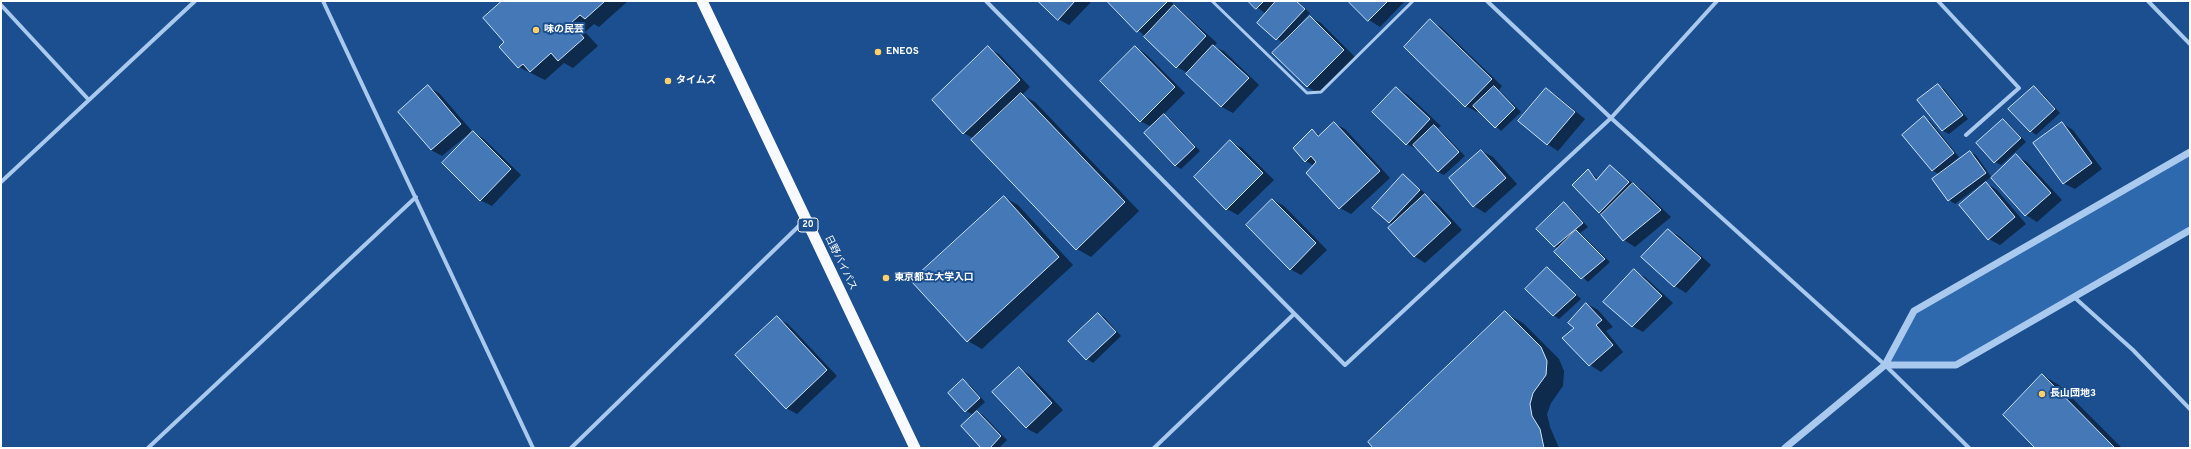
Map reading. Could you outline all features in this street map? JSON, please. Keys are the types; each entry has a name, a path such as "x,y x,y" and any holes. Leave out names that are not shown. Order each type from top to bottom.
{"highway":[{"name":"日野バイパス","path":"702,1 915,448"}],"street":[{"path":"1,182 88,99 195,1"},
{"path":"323,1 533,448"},
{"path":"986,1 1345,365 1611,118 1717,1"},
{"path":"1487,1 1611,118 1885,365 1969,448"},
{"path":"1938,1 2019,88 1966,135"},
{"path":"2148,1 2190,44"},
{"path":"1,5 88,99"},
{"path":"1785,448 1885,365 1914,311 2190,152"},
{"path":"148,448 416,197"},
{"path":"571,448 806,220"},
{"path":"1885,365 1956,365 2190,230"},
{"path":"2074,297 2133,350 2190,409"},
{"path":"1154,448 1294,314"}],"lane":[{"path":"1212,1 1307,93 1321,92 1413,1"}],"shaded area":[{"path":"2190,152 2190,230 1956,365 1885,365 1914,311"}],"building":[{"name":"味の民芸","path":"502,1 605,1 585,19 580,15 571,23 584,38 558,61 551,53 530,72 523,64 518,68 499,47 504,42 483,18"},
{"path":"1038,1 1075,1 1058,20"},
{"path":"1107,1 1167,1 1167,2 1137,32"},
{"path":"1248,1 1264,1 1256,9"},
{"path":"1276,1 1296,1 1305,9 1276,40 1257,23"},
{"path":"1348,1 1388,1 1368,21"},
{"path":"1174,5 1206,36 1176,68 1144,37"},
{"path":"1310,16 1344,50 1307,87 1272,53"},
{"path":"1430,19 1492,79 1465,107 1404,47"},
{"path":"1213,45 1249,78 1221,107 1186,74"},
{"path":"988,46 1020,80 963,134 932,100"},
{"path":"1135,46 1175,87 1140,122 1100,81"},
{"path":"1938,84 1963,115 1942,131 1917,100"},
{"path":"428,85 461,124 431,150 398,112"},
{"path":"1494,86 1515,108 1495,128 1473,106"},
{"path":"2034,86 2055,109 2030,132 2008,109"},
{"path":"1396,87 1430,119 1406,145 1372,112"},
{"path":"1546,88 1575,112 1547,145 1518,121"},
{"path":"1021,93 1125,202 1076,250 971,140"},
{"path":"1164,114 1195,147 1175,166 1144,133"},
{"path":"1924,116 1954,153 1932,171 1902,135"},
{"path":"2003,119 2021,138 1994,163 1976,143"},
{"path":"1334,122 1380,171 1339,209 1306,173 1316,162 1311,156 1305,162 1293,148 1312,129 1318,136"},
{"path":"2062,122 2092,163 2063,184 2033,143"},
{"path":"1434,125 1459,152 1438,172 1413,145"},
{"path":"473,131 511,169 480,201 442,163"},
{"path":"1230,140 1263,173 1226,210 1194,177"},
{"path":"1481,150 1506,178 1473,207 1449,178"},
{"path":"1970,151 1986,173 1948,201 1932,179"},
{"path":"2016,154 2051,193 2025,216 1991,178"},
{"path":"1610,165 1629,182 1599,213 1572,185 1588,169 1596,180"},
{"path":"1403,174 1420,190 1389,223 1372,208"},
{"path":"1986,182 2015,217 1988,240 1959,205"},
{"path":"1633,183 1661,210 1623,241 1601,215"},
{"path":"1425,194 1451,223 1414,257 1388,228"},
{"path":"1004,196 1059,257 967,342 911,281"},
{"path":"1272,199 1316,243 1290,270 1246,225"},
{"path":"1564,202 1583,223 1554,247 1536,229"},
{"path":"1668,229 1701,258 1674,287 1641,257"},
{"path":"1576,230 1605,259 1581,279 1554,252"},
{"path":"1547,267 1576,295 1553,316 1525,289"},
{"path":"1634,269 1662,296 1632,327 1603,302"},
{"path":"1586,303 1602,320 1596,325 1613,345 1589,366 1562,338 1574,328 1568,323"},
{"path":"1505,311 1541,347 1547,361 1546,375 1533,393 1530,404 1532,416 1540,429 1544,448 1373,448 1368,442"},
{"path":"1098,313 1116,332 1086,360 1068,341"},
{"path":"777,316 827,370 786,409 735,355"},
{"path":"1019,367 1052,403 1026,428 992,392"},
{"name":"長山団地3","path":"2042,374 2115,448 2035,448 2003,415"},
{"path":"963,379 980,398 965,412 948,393"},
{"path":"977,411 1001,436 990,448 981,448 961,426"}],"place":[{"name":"味の民芸","path":"536,30"},
{"name":"ENEOS","path":"878,52"},
{"name":"タイムズ","path":"668,81"},
{"name":"東京都立大学入口","path":"886,278"},
{"name":"長山団地3","path":"2042,394"}]}
